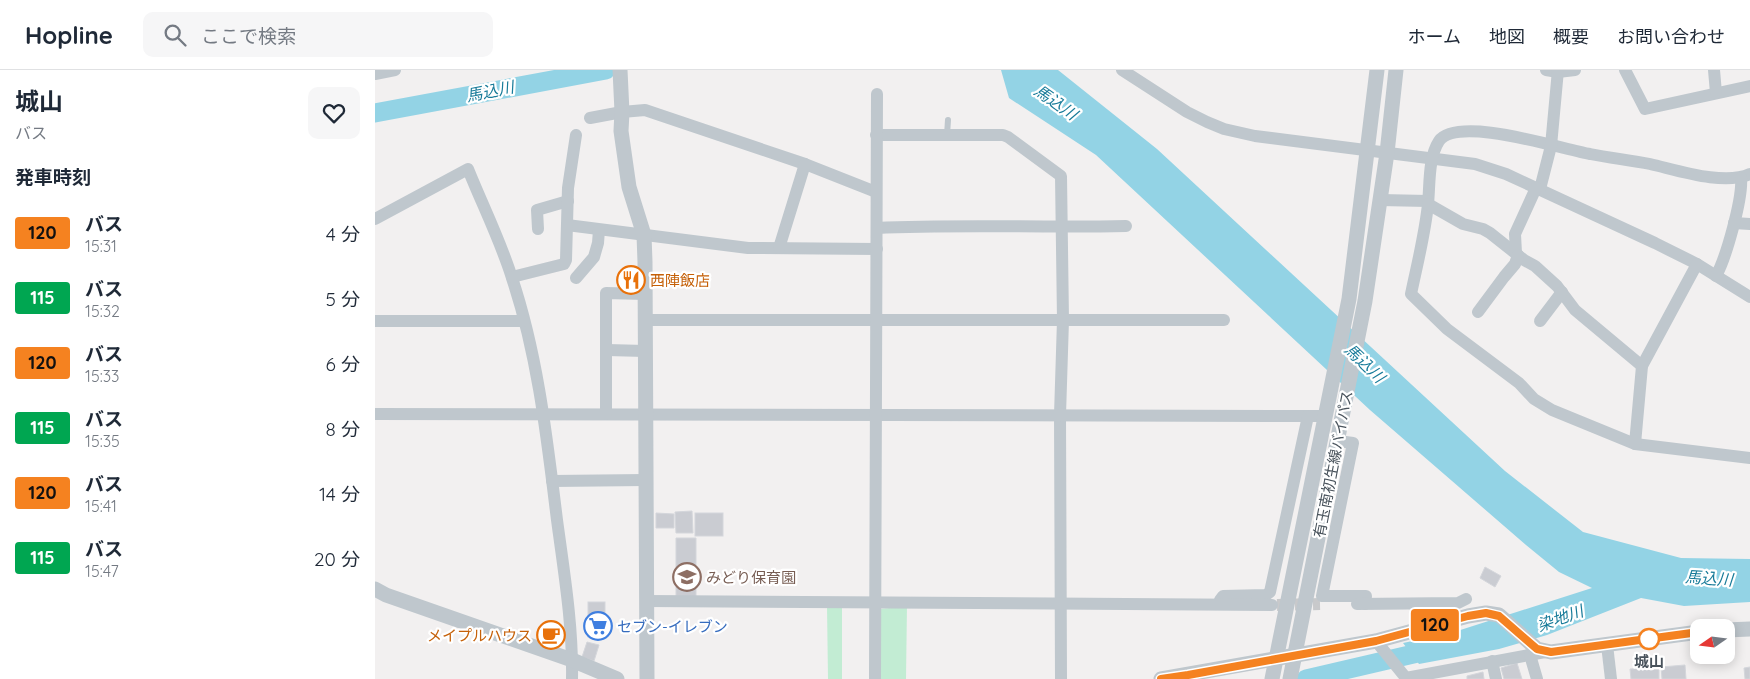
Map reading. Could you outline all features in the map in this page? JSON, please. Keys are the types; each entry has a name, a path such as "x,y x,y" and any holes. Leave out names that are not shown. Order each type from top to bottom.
{"street":[{"path":"375,74 395,70"},
{"path":"620,70 621,132 626,168 629,187 644,235 647,679"},
{"path":"1122,70 1187,112 1224,129 1255,136 1475,164 1506,174 1697,264 1750,297"},
{"name":"有玉南初生線バイパス","path":"1274,668 1349,298 1377,70"},
{"name":"有玉南初生線バイパス","path":"1290,679 1338,441 1363,305 1387,153 1396,70"},
{"path":"1478,312 1515,264 1517,254 1515,234 1538,188 1551,146 1554,70 1575,70"},
{"path":"1625,70 1645,109 1750,86"},
{"path":"1714,70 1716,93"},
{"path":"875,679 877,94"},
{"path":"590,118 645,110 805,164 876,192"},
{"path":"1745,176 1733,179 1704,175 1551,146 1505,134 1458,131 1448,134 1439,142 1433,159 1428,202 1411,294 1447,329 1519,383 1535,399 1552,410 1635,444 1750,458"},
{"path":"512,277 564,264 566,260 568,188 576,135"},
{"path":"876,135 1003,135 1060,174 1062,178 1063,320 1059,415 1061,679"},
{"path":"779,248 805,164"},
{"path":"375,219 468,169 512,277 524,321 544,414 572,660 572,679"},
{"path":"1717,276 1723,264 1745,176"},
{"path":"538,229 537,210 568,200"},
{"path":"1380,200 1428,202 1463,224 1483,229 1490,233 1535,266 1562,292 1575,310 1642,366"},
{"path":"1734,222 1750,224"},
{"path":"567,225 749,248 877,249"},
{"path":"877,228 937,225 1062,228 1126,226"},
{"path":"576,278 594,257 599,230"},
{"path":"1635,444 1642,366 1697,264"},
{"path":"1541,321 1562,292"},
{"path":"606,414 606,293 645,294"},
{"path":"645,320 1224,320"},
{"path":"375,321 524,321"},
{"path":"607,350 645,351"},
{"path":"375,414 1308,416 1327,409"},
{"path":"1217,604 1223,596 1266,594 1270,592 1308,416"},
{"path":"1338,441 1353,443 1322,596 1365,596 1365,604"},
{"path":"552,480 645,480"},
{"path":"375,589 395,598 572,660 617,679"},
{"path":"1320,604 1458,604 1466,599"},
{"path":"647,601 1271,605"},
{"path":"1161,679 1274,668 1294,659 1376,641 1477,614 1493,613 1499,616 1536,650 1537,679"},
{"path":"1735,630 1750,629"},
{"path":"1376,641 1406,678 1536,650 1607,645 1690,633"},
{"path":"1607,645 1611,679"},
{"path":"1492,661 1497,679"}],"lane":[{"path":"947,120 947,135"}],"green space":[{"path":"907,606 906,679 880,679 880,609"},
{"path":"827,607 842,607 842,679 828,679"}],"water":[{"path":"1001,70 1058,70 1157,149 1505,471 1583,532 1681,558 1750,559 1750,602 1684,606 1641,598 1547,635 1499,649 1419,664 1403,643 1451,633 1592,588 1559,572 1370,410 1096,155 1009,98"}],"building":[{"path":"692,511 693,533 676,533 675,512"},
{"path":"656,513 674,514 674,528 656,528"},
{"path":"695,513 723,513 723,536 695,536"},
{"path":"676,538 696,538 696,597 676,596"},
{"path":"1485,567 1501,576 1495,587 1480,578"},
{"path":"588,602 605,602 605,637 588,637"},
{"path":"587,642 599,645 594,661 582,657"},
{"path":"1517,663 1522,679 1504,679 1501,668"},
{"path":"1685,665 1686,679 1662,679 1661,667"},
{"path":"1659,667 1659,679 1631,679 1630,669"},
{"path":"1750,667 1750,679 1745,679 1744,668"},
{"path":"1483,672 1484,679 1467,679 1467,676"}],"waterway":[{"name":"馬込川","path":"375,113 606,70"},
{"name":"染地川","path":"1306,679 1435,649"}],"tunnel":[{"path":"1277,605 1320,604"}],"bus line":[{"name":"120","path":"1161,679 1376,641 1468,616 1486,613 1493,613 1499,616 1537,649 1545,652 1690,633"}],"place":[{"name":"西陣飯店","path":"631,280"},
{"name":"みどり保育園","path":"687,577"},
{"name":"セブン-イレブン","path":"598,626"},
{"name":"メイプルハウス","path":"551,635"},
{"name":"城山","path":"1649,639"}]}
